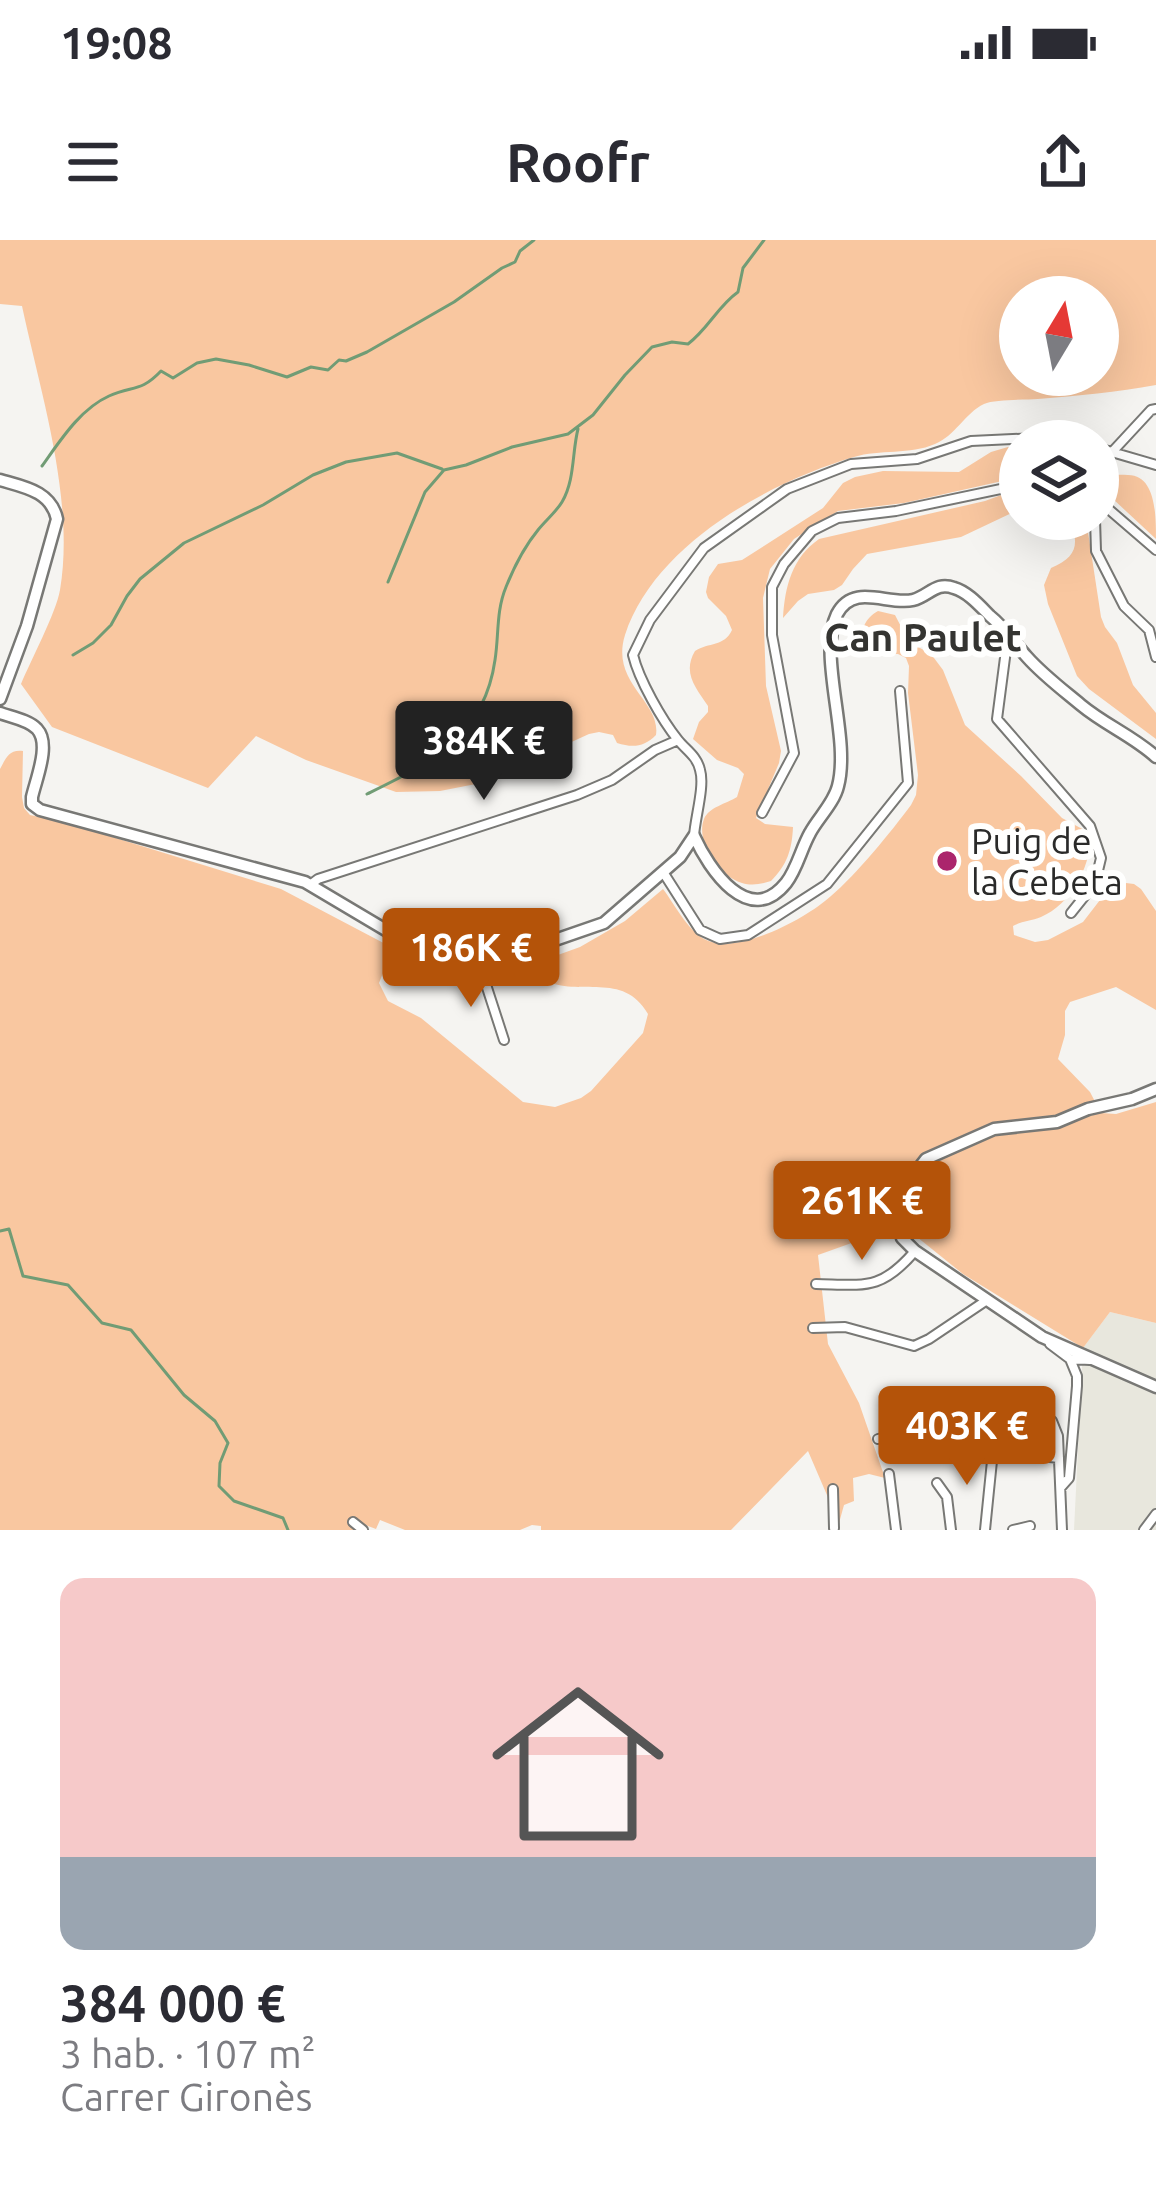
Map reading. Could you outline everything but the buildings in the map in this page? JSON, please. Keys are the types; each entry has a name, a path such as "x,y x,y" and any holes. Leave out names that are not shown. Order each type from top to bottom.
{"street":[{"path":"1119,446 1156,409"},
{"path":"0,713 31,724 41,736 43,750 32,797 34,806 44,812 310,885 445,964 464,969 480,966 604,923 680,857 694,836 700,766 678,740 633,655 650,620 704,548 787,489 851,464 917,460 971,441 999,438"},
{"path":"1119,454 1156,465"},
{"path":"0,480 46,498 57,524 0,699"},
{"path":"762,813 794,753 772,635 772,587 784,564 812,530 838,518 999,489"},
{"path":"1119,518 1156,550"},
{"path":"1095,540 1096,551 1124,606 1149,631 1156,657"},
{"path":"694,836 729,890 744,897 767,896 791,875 838,784 840,721 832,653 836,620 845,604 866,596 909,601 947,586 968,596 1088,711 1156,757"},
{"path":"1012,637 997,719 1090,826 1101,857 1095,883 1071,913"},
{"path":"663,872 700,930 720,939 748,935 827,884 908,783 901,691"},
{"path":"310,885 577,795 678,740"},
{"path":"680,857 705,856"},
{"path":"480,966 504,1040"},
{"path":"1061,1487 1069,1478 1077,1386 1070,1359 915,1251 902,1238 900,1223 923,1162 994,1129 1057,1122 1156,1089"},
{"path":"816,1284 878,1282 895,1273 915,1251"},
{"path":"813,1328 845,1327 914,1346 987,1300"},
{"path":"1042,1337 1156,1387"},
{"path":"1070,1359 1091,1360"},
{"path":"878,1439 934,1427 976,1406 993,1403 1037,1412 1049,1418 1056,1430 1062,1530"},
{"path":"985,1530 992,1451 1059,1458"},
{"path":"890,1474 896,1530"},
{"path":"938,1484 947,1497 951,1530"},
{"path":"833,1489 835,1529"},
{"path":"1144,1530 1156,1514"},
{"path":"353,1522 363,1530"},
{"path":"1013,1530 1030,1526"}],"shaded area":[{"path":"0,240 1156,240 1156,385 1119,390 1119,276 999,276 999,396 1070,396 989,402 935,444 864,455 821,468 752,501 688,546 661,573 625,635 624,666 655,723 656,735 643,744 617,743 613,735 599,732 530,761 515,774 440,791 396,792 306,760 256,736 208,788 52,727 21,684 58,600 63,556 60,484 22,306 0,304"},
{"path":"999,450 999,482 904,503 838,511 794,539 770,569 763,598 766,686 781,751 756,818 765,824 793,827 785,863 771,881 749,884 734,879 711,857 702,828 710,811 737,797 744,774 717,760 693,739 708,706 692,680 691,659 695,651 720,642 732,630 708,598 709,577 718,564 742,560 823,508 843,483 855,477 883,471 959,472"},
{"path":"1119,475 1137,477 1149,489 1156,539 1119,505"},
{"path":"999,496 999,519 961,537 867,554 842,585 808,594 783,618 792,574 802,555 819,539"},
{"path":"1074,540 1089,540 1101,617 1133,685 1156,713 1156,739 1077,676 1044,585 1051,568 1074,549"},
{"path":"878,611 895,615 909,642 931,654 943,670 965,725 1062,818 1091,838 1087,862 1069,894 1052,911 1013,926 1014,935 1035,942 1048,940 1083,922 1118,882 1141,889 1156,911 1156,1010 1116,987 1070,1002 1058,1059 1090,1092 1101,1113 1116,1114 1156,1102 1156,1323 1110,1312 1083,1348 963,1274 912,1233 918,1192 888,1176 860,1240 818,1255 828,1344 859,1403 885,1478 869,1474 853,1478 854,1501 844,1505 839,1523 808,1451 731,1530 541,1530 532,1525 520,1530 405,1530 380,1520 376,1529 360,1523 362,1530 0,1530 0,769 8,755 23,751 22,797 30,815 281,889 393,948 379,983 388,1001 421,1018 523,1102 555,1107 591,1091 643,1033 648,1014 626,993 544,980 547,963 555,956 625,921 663,889 704,939 734,943 770,932 806,915 841,887 911,805 918,775 909,666 898,654 866,653 860,644 864,625"},
{"path":"1110,1312 1156,1323 1156,1530 1074,1530 1083,1348"}],"waterway":[{"path":"42,466 89,409 109,396 142,386 161,371 173,378 197,363 216,359 287,377 311,367 328,370 454,302 515,262 534,240"},
{"path":"388,582 425,492 444,470 568,434 593,415 652,347 688,344 695,338 738,292 743,268 764,240"},
{"path":"367,794 451,745 479,709 495,660 503,596 524,550 566,493 578,429"},
{"path":"73,655 111,625 140,579 184,543 313,475 346,462 397,453 442,469"},
{"path":"0,1231 9,1229 23,1276 68,1285 102,1323 131,1330 184,1395 215,1421 228,1443 220,1463 219,1486 234,1501 283,1518 288,1530"}],"place":[{"name":"Puig de la Cebeta","path":"947,861"}],"district":[{"name":"Can Paulet","path":"923,636"}]}
